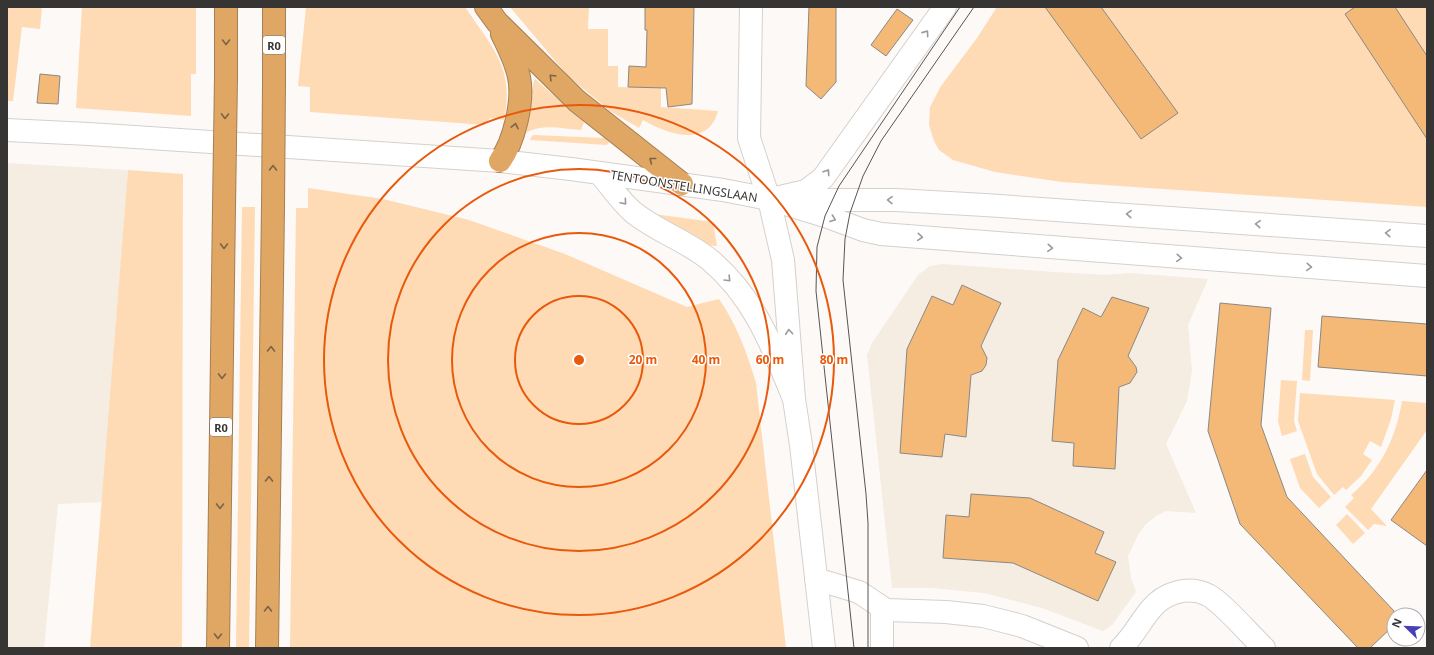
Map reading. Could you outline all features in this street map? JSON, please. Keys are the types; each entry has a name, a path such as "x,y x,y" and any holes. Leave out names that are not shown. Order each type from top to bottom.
{"highway":[{"name":"R0","path":"218,648 226,7"},
{"name":"R0","path":"267,648 274,7"},
{"path":"491,14 511,52 519,79 520,94 515,127 510,143 500,161"},
{"path":"491,14 577,101 682,184"}],"main road":[{"path":"751,7 749,138 769,199 783,260 794,399 801,445 824,648"},
{"path":"769,199 806,191 823,178 945,7"},
{"name":"TENTOONSTELLINGSLAAN","path":"14,129 500,161 682,184 769,199"},
{"path":"599,173 632,212 710,260 738,289 753,309 768,334 794,399"},
{"path":"769,199 896,200 985,204 1427,236"},
{"path":"769,199 825,216 863,230 881,234 1427,276"},
{"path":"816,579 859,592 882,608 892,611 946,612 982,616 1022,626 1077,648"},
{"path":"1121,648 1135,633 1151,609 1163,598 1170,594 1191,590 1202,593 1214,599 1264,648"},
{"path":"882,608 882,648"}],"shaded area":[{"path":"7,7 42,7 40,29 22,27 13,101 7,101"},
{"path":"82,7 196,7 196,74 191,74 191,116 76,108"},
{"path":"306,7 465,7 492,47 504,72 507,102 504,120 490,118 485,125 310,112 310,87 298,86"},
{"path":"510,7 589,7 588,29 608,29 608,66 618,66 618,87 661,88 661,107 718,111 713,123 705,130 696,134 686,135 663,130 643,120 639,128 610,111 568,76"},
{"path":"997,7 1427,7 1427,207 1062,182 995,172 953,160 939,150 934,141 929,125 930,107 941,86 977,38"},
{"path":"535,79 584,122 581,130 546,127 526,133"},
{"path":"533,135 605,138 609,142 607,145 531,140 530,139"},
{"path":"7,163 128,170 103,502 58,504 44,648 7,648"},
{"path":"128,170 183,174 182,648 90,648"},
{"path":"308,188 383,199 469,220 565,254 687,307 719,299 741,340 756,383 786,648 290,648 296,208 308,208"},
{"path":"242,207 255,207 249,648 236,648"},
{"path":"654,214 713,222 717,246 702,245"},
{"path":"942,264 1106,275 1130,273 1208,279 1188,325 1192,371 1187,401 1166,444 1196,513 1166,511 1156,516 1145,525 1138,535 1128,556 1131,578 1136,592 1112,625 1103,631 1042,608 984,593 932,588 892,588 867,355 872,343 918,275 930,266"},
{"path":"1305,330 1313,330 1310,381 1302,380"},
{"path":"1281,380 1297,381 1294,421 1297,431 1282,436 1278,421"},
{"path":"1300,393 1395,400 1391,419 1381,447 1370,441 1363,454 1372,460 1361,476 1346,490 1343,487 1334,495 1317,474 1298,421"},
{"path":"1402,401 1427,403 1427,430 1371,509 1387,526 1374,524 1368,530 1345,507 1354,498 1351,495 1370,475 1385,453 1396,428"},
{"path":"1305,454 1313,477 1331,497 1319,508 1300,488 1290,459"},
{"path":"1347,514 1365,533 1353,544 1336,525"}],"building":[{"path":"645,7 694,7 692,104 668,107 666,88 628,87 629,66 646,67 647,30 645,30"},
{"path":"809,7 836,7 836,82 821,99 806,86"},
{"path":"1045,7 1101,7 1178,113 1141,139"},
{"path":"1355,7 1395,7 1427,56 1427,139 1345,14"},
{"path":"897,9 913,20 886,56 871,45"},
{"path":"40,74 60,76 58,104 37,103"},
{"path":"962,285 1001,303 981,346 987,358 986,365 982,371 971,375 966,437 945,434 942,457 900,453 907,349 932,296 953,305"},
{"path":"1112,297 1149,308 1128,356 1136,367 1137,372 1130,383 1119,387 1115,469 1073,466 1074,443 1052,441 1058,360 1083,308 1101,317"},
{"path":"1220,303 1271,308 1261,425 1287,497 1390,607 1386,607 1386,633 1370,648 1358,648 1240,524 1208,431"},
{"path":"1322,316 1427,324 1427,376 1318,367"},
{"path":"1427,470 1427,546 1391,520"},
{"path":"971,494 1030,498 1104,532 1095,553 1116,562 1098,601 1013,563 943,558 946,515 969,517"}],"tram line":[{"path":"854,648 816,291 817,247 825,216 839,186 960,7"},
{"path":"868,648 868,523 843,280 845,239 850,213 863,176 881,141 974,7"}]}
